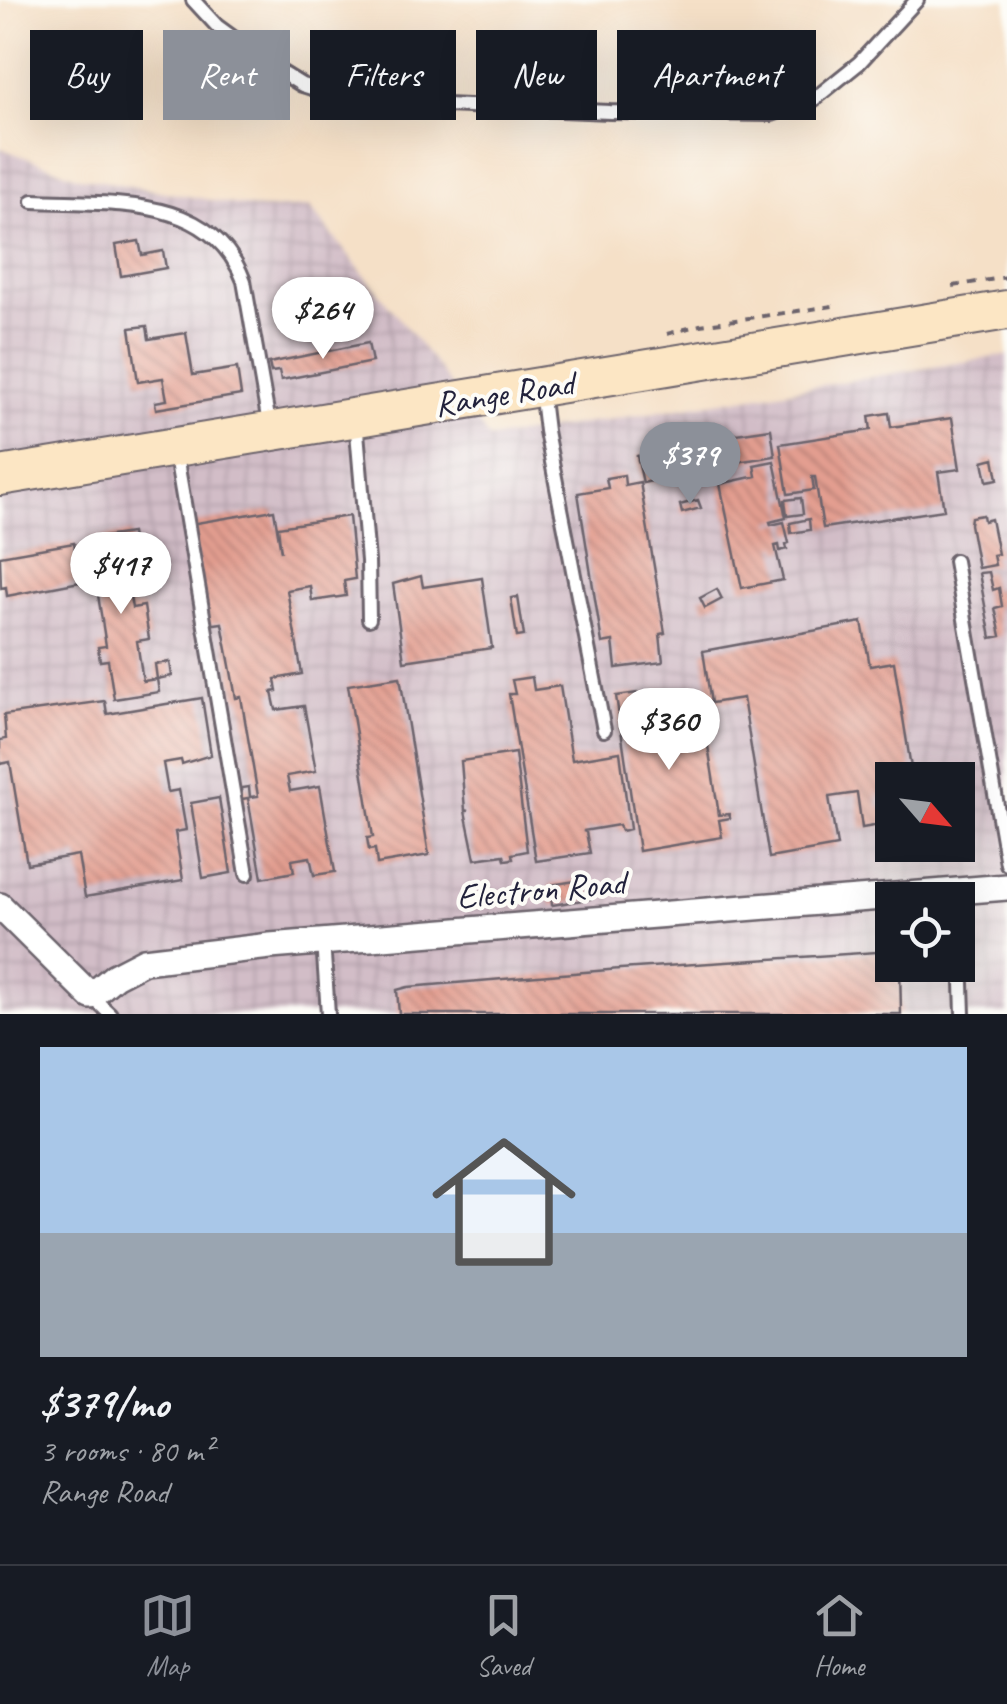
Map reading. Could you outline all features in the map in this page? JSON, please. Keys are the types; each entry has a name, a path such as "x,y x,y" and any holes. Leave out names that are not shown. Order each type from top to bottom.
{"main road":[{"name":"Range Road","path":"0,476 1007,310"}],"street":[{"name":"Electron Road","path":"975,889 1007,887"},
{"name":"Electron Road","path":"100,1005 115,976 144,961 323,941 875,897"},
{"path":"0,906 100,1005"}],"lane":[{"path":"192,0 216,26 289,77 302,85 353,100 610,112 772,114 813,100 859,64 917,0"},
{"path":"33,200 155,207 197,224 221,240 236,260 244,281 271,432"},
{"path":"541,387 546,431 604,730"},
{"path":"355,418 369,618"},
{"path":"175,448 247,874"},
{"path":"955,561 1007,864"},
{"path":"323,941 328,1014"},
{"path":"962,982 963,1014"}],"shaded area":[{"path":"0,148 79,177 261,209 310,207 434,362 489,439 1007,355 1007,1014 0,1014"}],"building":[{"path":"139,241 142,255 163,251 166,268 121,276 116,245"},
{"path":"356,281 361,314 339,317 334,284"},
{"path":"147,326 149,339 186,333 193,375 237,368 241,395 156,409 155,402 167,400 163,378 138,382 130,328"},
{"path":"368,343 372,362 281,380 279,371 271,372 269,363"},
{"path":"889,413 891,427 952,418 960,469 938,472 944,510 823,528 815,477 814,490 788,494 780,444 871,430 869,416"},
{"path":"771,429 775,456 705,467 704,463 694,465 692,444 701,443 701,439"},
{"path":"659,451 665,478 643,483 637,456"},
{"path":"994,458 998,479 987,481 983,461"},
{"path":"774,461 786,518 770,522 784,522 789,543 787,549 780,551 779,545 775,546 783,580 742,588 720,484 756,476 754,465"},
{"path":"624,475 625,485 640,482 665,633 660,634 663,662 616,668 613,641 602,643 578,493 608,488 606,478"},
{"path":"801,498 803,514 787,516 785,500"},
{"path":"698,500 701,508 682,513 680,505"},
{"path":"274,510 281,552 278,527 349,516 355,579 344,581 346,596 312,601 310,586 287,590 302,674 275,679 277,691 272,692 276,710 304,706 316,771 287,776 290,791 320,786 335,872 314,875 310,857 292,860 294,872 262,878 248,798 242,799 241,788 249,787 250,797 258,796 241,697 236,698 222,623 207,625 190,524"},
{"path":"983,515 984,521 991,519 998,554 993,555 995,565 978,568 970,524 971,517"},
{"path":"809,519 810,530 791,533 790,523"},
{"path":"131,533 137,566 125,568 132,608 144,606 149,639 137,641 143,681 157,679 159,692 114,699 108,660 100,661 98,647 106,646 93,563 87,564 85,549 91,548 90,539"},
{"path":"74,543 80,582 7,596 6,587 1,588 0,556"},
{"path":"989,572 993,590 999,588 1002,606 995,608 1001,636 991,638 979,573"},
{"path":"421,576 423,587 482,578 492,648 404,661 393,584"},
{"path":"717,589 722,599 705,608 700,598"},
{"path":"518,597 524,636 517,637 511,598"},
{"path":"862,622 870,666 894,662 910,762 875,762 875,826 862,828 857,793 829,797 837,846 769,858 743,698 711,703 703,651"},
{"path":"170,662 172,676 157,679 155,664"},
{"path":"400,677 429,855 377,864 375,849 369,850 367,838 373,837 348,685"},
{"path":"532,677 534,690 560,686 572,760 620,752 630,829 621,831 619,825 583,831 590,853 536,861 509,694 515,694 512,680"},
{"path":"666,689 669,707 701,702 719,815 729,814 730,818 719,820 722,837 639,851 616,696 638,693 641,712 661,708 658,690"},
{"path":"687,691 688,700 672,703 671,693"},
{"path":"202,698 211,755 182,764 181,760 163,763 168,792 179,790 186,830 175,832 183,880 85,897 78,855 27,864 10,762 0,764 0,740 6,739 4,715 105,701 107,714"},
{"path":"515,753 527,851 512,854 513,859 505,860 504,855 475,859 465,811 461,761"},
{"path":"219,798 231,873 203,878 191,803"},
{"path":"588,879 590,899 552,905 550,885"},
{"path":"875,952 875,982 900,982 901,1014 399,1014 397,990 408,987"}]}
